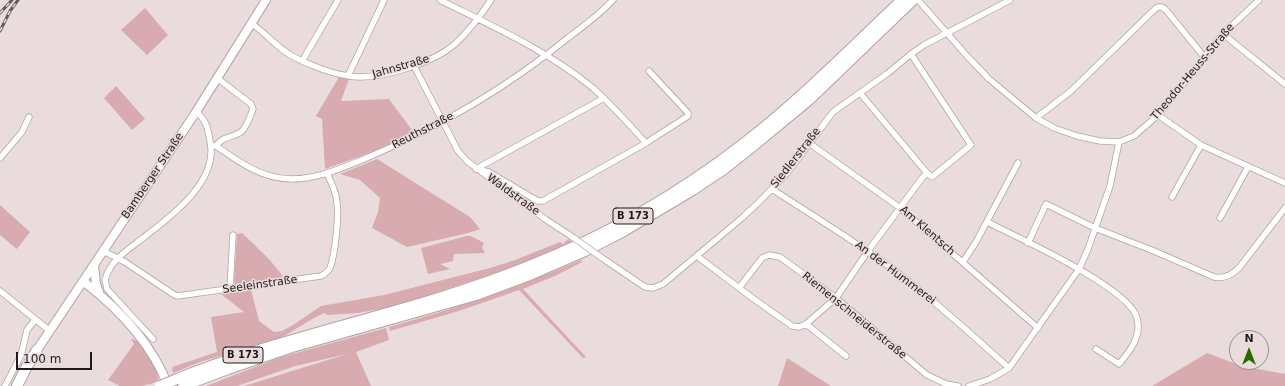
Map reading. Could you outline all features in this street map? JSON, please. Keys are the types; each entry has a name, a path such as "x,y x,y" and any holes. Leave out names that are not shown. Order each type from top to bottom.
{"highway":[{"name":"B 173","path":"160,386 180,382 259,350 412,306 480,284 526,268 582,244 684,186 718,163 747,141 809,89 906,2"},
{"path":"17,386 37,350"}],"street":[{"name":"Bamberger Straße","path":"37,350 196,112 266,0"},
{"path":"302,61 338,0"},
{"path":"348,76 384,0"},
{"path":"440,0 547,56 576,76 604,98 646,143"},
{"name":"Jahnstraße","path":"252,24 290,55 310,65 348,76 369,77 414,66 432,59 444,52 455,44 491,0"},
{"name":"Reuthstraße","path":"214,146 248,168 267,176 292,179 308,178 327,174 382,151 443,122 492,94 547,56 613,0"},
{"name":"Theodor-Heuss-Straße","path":"918,0 989,79 1036,118 1054,128 1077,136 1100,141 1119,142 1134,136 1158,115 1223,34 1258,0"},
{"name":"Siedlerstraße","path":"650,288 656,288 668,281 742,218 772,189 795,163 833,112 888,74 910,54 1010,0"},
{"path":"1036,118 1071,91 1159,7 1166,10 1205,58"},
{"path":"1223,34 1285,84"},
{"path":"860,93 932,177 971,145 910,54"},
{"name":"Waldstraße","path":"414,66 461,155 476,169 605,260 640,284 650,288"},
{"path":"476,169 489,172 538,201 543,201 646,143 688,116 688,113 649,71"},
{"path":"214,146 222,139 244,129 253,109 251,104 217,78"},
{"path":"476,169 604,98"},
{"path":"153,339 107,289 105,280 117,258 168,218 200,186 209,168 214,146 204,119 196,112"},
{"path":"1158,115 1201,145 1285,183"},
{"path":"0,158 22,132 29,117"},
{"path":"969,386 990,380 1009,368 1079,270 1110,186 1119,142"},
{"name":"Am Klentsch","path":"809,144 899,208 1038,328"},
{"path":"1172,197 1201,145"},
{"path":"963,262 987,222 1018,163"},
{"path":"1220,218 1248,167"},
{"path":"697,256 787,324 796,327 806,324 836,298 899,208 927,173"},
{"name":"Seeleinstraße","path":"103,251 117,258 177,296 321,276 330,268 336,240 338,214 335,192 327,174"},
{"name":"An der Hummerei","path":"772,189 868,252 903,277 952,317 1009,368"},
{"path":"1028,243 1046,204 1095,228 1154,250 1214,277 1222,277 1230,275 1239,268 1285,208"},
{"path":"987,222 1079,270 1119,295 1132,308 1137,317 1138,331 1128,353 1119,364 1096,349"},
{"path":"230,289 233,234"},
{"name":"Riemenschneiderstraße","path":"739,288 762,258 769,255 780,257 836,298 927,374 946,384 958,386"},
{"path":"94,265 96,284 100,295"},
{"path":"83,281 121,314 139,334 155,358 168,386"},
{"path":"0,291 50,331"},
{"path":"5,386 21,355 27,330 35,320"},
{"path":"806,324 846,356"}],"shaded area":[{"path":"145,8 168,35 147,55 121,30"},
{"path":"339,77 349,79 341,101 389,99 412,132 380,149 325,169 322,119 316,116"},
{"path":"116,86 145,119 132,130 104,98"},
{"path":"377,159 470,217 480,229 407,247 372,228 378,212 380,198 360,180 340,174"},
{"path":"0,205 30,232 17,249 0,235"},
{"path":"242,233 269,259 282,275 281,278 235,284 237,234"},
{"path":"471,236 484,243 482,248 485,253 454,254 453,261 440,264 450,269 428,274 421,248"},
{"path":"568,239 572,242 503,271 387,308 357,313 327,315 325,313 313,318 279,338 200,362 173,373 172,367 217,352 211,317 244,312 221,294 251,290 259,321 274,332 282,331 321,306 384,295 490,268 515,260 560,242 563,244"},
{"path":"581,260 582,262 557,275 523,289 586,357 583,358 519,290 459,311 390,331 389,327 486,297"},
{"path":"386,328 389,340 356,352 371,386 244,386 347,354 295,366 237,386 206,386 281,357"},
{"path":"131,339 139,342 143,346 155,367 158,381 143,386 120,386 108,380 134,344"},
{"path":"1207,353 1229,361 1229,370 1264,370 1285,374 1285,386 1152,386"},
{"path":"787,358 831,386 778,386"}],"railway":[{"path":"0,13 12,0"},
{"path":"0,31 10,11 18,0"}]}
